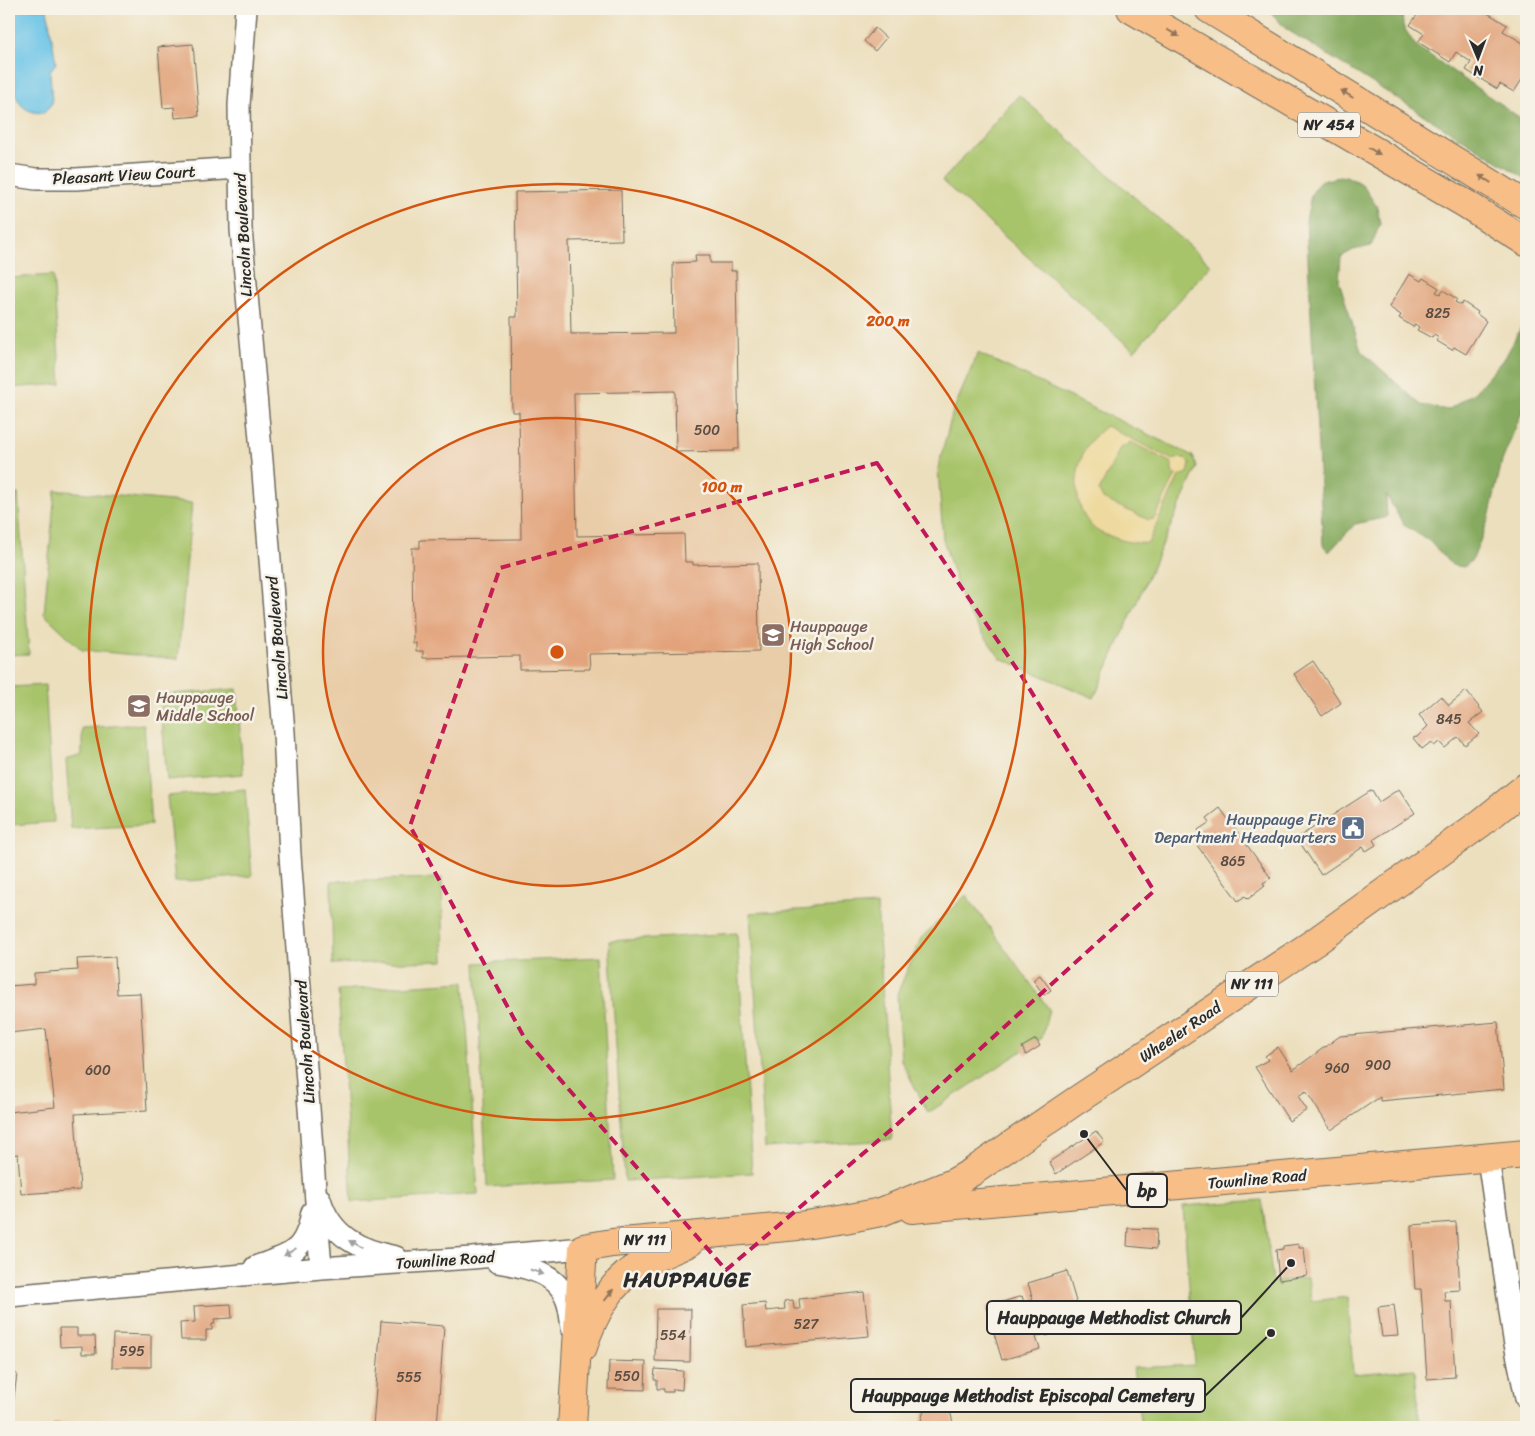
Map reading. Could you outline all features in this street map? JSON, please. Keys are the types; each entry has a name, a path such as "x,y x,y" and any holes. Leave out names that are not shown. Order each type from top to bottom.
{"main road":[{"name":"NY 454","path":"1131,9 1466,204 1526,242"},
{"name":"NY 454","path":"1209,9 1526,205"},
{"name":"Wheeler Road","path":"962,1178 1315,942 1481,823 1526,787"},
{"name":"Townline Road","path":"583,1248 612,1243 813,1224 881,1212 1526,1154"},
{"path":"962,1178 987,1202"},
{"name":"Townline Road","path":"881,1212 962,1178"},
{"name":"NY 111","path":"576,1371 586,1337 598,1312 623,1276 641,1264 707,1234"},
{"name":"NY 111","path":"572,1427 583,1248"}],"street":[{"name":"Lincoln Boulevard","path":"246,9 239,105 241,238 262,461 284,732 292,874 322,1268"},
{"name":"Pleasant View Court","path":"9,175 36,179 76,179 239,168"},
{"path":"1488,1158 1514,1339 1526,1398"},
{"path":"314,1177 322,1205 342,1235 356,1246 379,1254 418,1262"},
{"path":"229,1277 287,1255 300,1245 309,1227 313,1205 314,1177"},
{"name":"Townline Road","path":"9,1296 322,1268 583,1248"},
{"path":"472,1258 508,1264 542,1273 556,1283 568,1304 576,1371"}],"highlighted area":[{"path":"877,463 1021,675 1154,891 893,1128 726,1270 525,1039 410,826 500,568"}],"green space":[{"path":"1268,9 1402,9 1403,26 1415,45 1526,122 1526,179 1286,29"},
{"path":"1019,95 1211,265 1134,351 942,181"},
{"path":"1346,176 1362,184 1377,207 1380,224 1371,246 1353,250 1341,257 1339,281 1361,351 1421,405 1448,410 1475,392 1506,356 1526,318 1526,402 1502,461 1489,518 1473,559 1464,567 1452,565 1429,541 1404,525 1386,495 1387,517 1355,524 1329,552 1323,545 1306,221 1311,195 1320,181"},
{"path":"53,275 61,384 9,388 9,278"},
{"path":"978,353 1193,456 1197,467 1094,698 1000,658 964,607 943,539 938,468 953,411"},
{"path":"55,490 192,503 178,659 82,650 44,614"},
{"path":"9,494 18,494 29,654 9,655"},
{"path":"45,685 54,822 9,825 9,687"},
{"path":"237,689 243,774 167,780 160,695"},
{"path":"144,724 151,825 71,829 66,760 82,755 82,728"},
{"path":"245,789 252,876 175,882 167,796"},
{"path":"442,878 444,961 333,964 331,881"},
{"path":"966,895 1049,1009 1042,1038 928,1113 901,1060 897,994 921,938"},
{"path":"877,905 892,1140 765,1148 750,913"},
{"path":"737,933 752,1173 625,1181 609,941"},
{"path":"601,957 613,1180 487,1187 476,963"},
{"path":"464,982 478,1194 352,1202 338,990"},
{"path":"1262,1200 1273,1282 1308,1278 1311,1301 1348,1297 1353,1374 1415,1369 1420,1427 1141,1427 1133,1368 1195,1365 1183,1206"}],"sand":[{"path":"1106,426 1173,460 1179,457 1186,459 1190,464 1188,473 1179,476 1148,543 1129,542 1096,530 1088,522 1078,500 1077,475 1084,452 1095,436","holes":["1131,442 1172,463 1172,472 1176,475 1154,519 1149,520 1103,499 1099,491 1120,448"]}],"water":[{"path":"9,9 47,9 56,63 50,71 52,103 44,113 28,110 16,95 12,67 14,49 11,43"}],"building":[{"path":"1421,9 1432,9 1436,12 1438,9 1481,9 1507,25 1503,31 1523,43 1523,46 1526,48 1526,54 1522,61 1526,63 1526,73 1514,92 1500,84 1497,89 1466,70 1471,62 1456,52 1450,62 1418,42 1424,34 1410,25"},
{"path":"875,28 886,38 875,51 864,41"},
{"path":"193,44 199,116 175,118 174,107 163,108 158,47"},
{"path":"621,190 622,240 569,241 571,334 674,333 673,263 696,262 695,255 710,255 710,263 731,263 731,271 736,271 739,449 734,449 734,451 676,452 675,391 574,393 577,536 684,534 685,562 693,562 693,565 758,563 759,651 589,654 590,669 520,670 520,656 423,658 423,651 416,651 416,643 413,643 412,548 420,548 420,540 521,539 519,412 512,412 511,317 517,317 515,192"},
{"path":"1409,274 1421,281 1423,278 1439,288 1436,292 1440,294 1443,290 1457,299 1455,302 1461,305 1463,302 1478,312 1477,314 1486,321 1466,354 1454,347 1452,350 1437,341 1439,338 1434,335 1432,338 1417,330 1419,327 1415,324 1413,327 1399,318 1401,315 1389,307"},
{"path":"1313,661 1341,703 1322,716 1294,674"},
{"path":"1466,691 1483,712 1469,723 1479,734 1465,745 1458,737 1445,748 1439,742 1434,746 1431,742 1422,749 1413,738 1417,737 1428,726 1419,715 1441,696 1449,705"},
{"path":"1399,789 1415,813 1373,840 1376,845 1366,851 1363,847 1321,875 1297,838 1372,790 1379,802"},
{"path":"1220,808 1271,878 1263,883 1265,886 1248,899 1245,896 1238,901 1196,844 1204,838 1198,830 1210,822 1207,818"},
{"path":"115,957 117,994 140,993 147,1110 75,1114 80,1190 21,1194 18,1154 9,1155 9,1112 55,1107 46,1029 9,1033 9,986 34,984 34,973 78,970 77,959"},
{"path":"1040,975 1051,990 1044,995 1033,980"},
{"path":"1498,1022 1504,1089 1380,1101 1380,1097 1331,1130 1306,1091 1298,1096 1307,1110 1289,1121 1255,1067 1268,1060 1265,1056 1278,1047 1293,1070 1340,1036"},
{"path":"1036,1039 1040,1046 1026,1055 1022,1047"},
{"path":"1096,1131 1104,1142 1056,1174 1049,1162"},
{"path":"1456,1222 1460,1290 1444,1291 1445,1301 1451,1301 1455,1377 1427,1379 1421,1289 1415,1289 1411,1225"},
{"path":"1128,1228 1157,1229 1156,1249 1127,1246"},
{"path":"1299,1244 1299,1248 1304,1248 1307,1276 1279,1280 1276,1250 1283,1249 1283,1246"},
{"path":"1067,1271 1083,1325 1046,1336 1045,1334 1036,1337 1040,1349 1002,1360 986,1307 1022,1296 1024,1302 1033,1300 1028,1283"},
{"path":"864,1292 869,1336 746,1347 743,1305 765,1303 766,1311 785,1309 784,1301 793,1300 794,1309 800,1309 799,1299"},
{"path":"231,1304 232,1318 214,1319 215,1324 212,1324 212,1330 206,1330 206,1340 181,1340 180,1323 195,1322 194,1306"},
{"path":"1394,1305 1398,1336 1382,1337 1378,1307"},
{"path":"656,1309 691,1309 690,1362 655,1361"},
{"path":"381,1321 444,1326 437,1427 373,1427"},
{"path":"59,1328 77,1328 77,1336 95,1336 96,1354 82,1354 82,1346 60,1347"},
{"path":"113,1334 151,1335 151,1367 112,1367"},
{"path":"609,1361 646,1362 645,1390 608,1389"},
{"path":"9,1366 12,1367 11,1373 17,1374 10,1427 9,1427"},
{"path":"655,1369 683,1371 682,1390 673,1389 673,1392 664,1392 664,1389 657,1389 657,1380 654,1380"},
{"path":"947,1398 954,1427 919,1427 926,1404"},
{"path":"54,1422 68,1423 67,1427 53,1427"}],"place":[{"name":"Hauppauge High School","path":"773,635"},
{"name":"Hauppauge Middle School","path":"139,706"},
{"name":"Hauppauge Fire Department Headquarters","path":"1353,828"},
{"name":"bp","path":"1084,1134"},
{"name":"Hauppauge Methodist Church","path":"1291,1263"},
{"name":"Hauppauge Methodist Episcopal Cemetery","path":"1271,1333"}],"district":[{"name":"HAUPPAUGE","path":"687,1280"}]}
